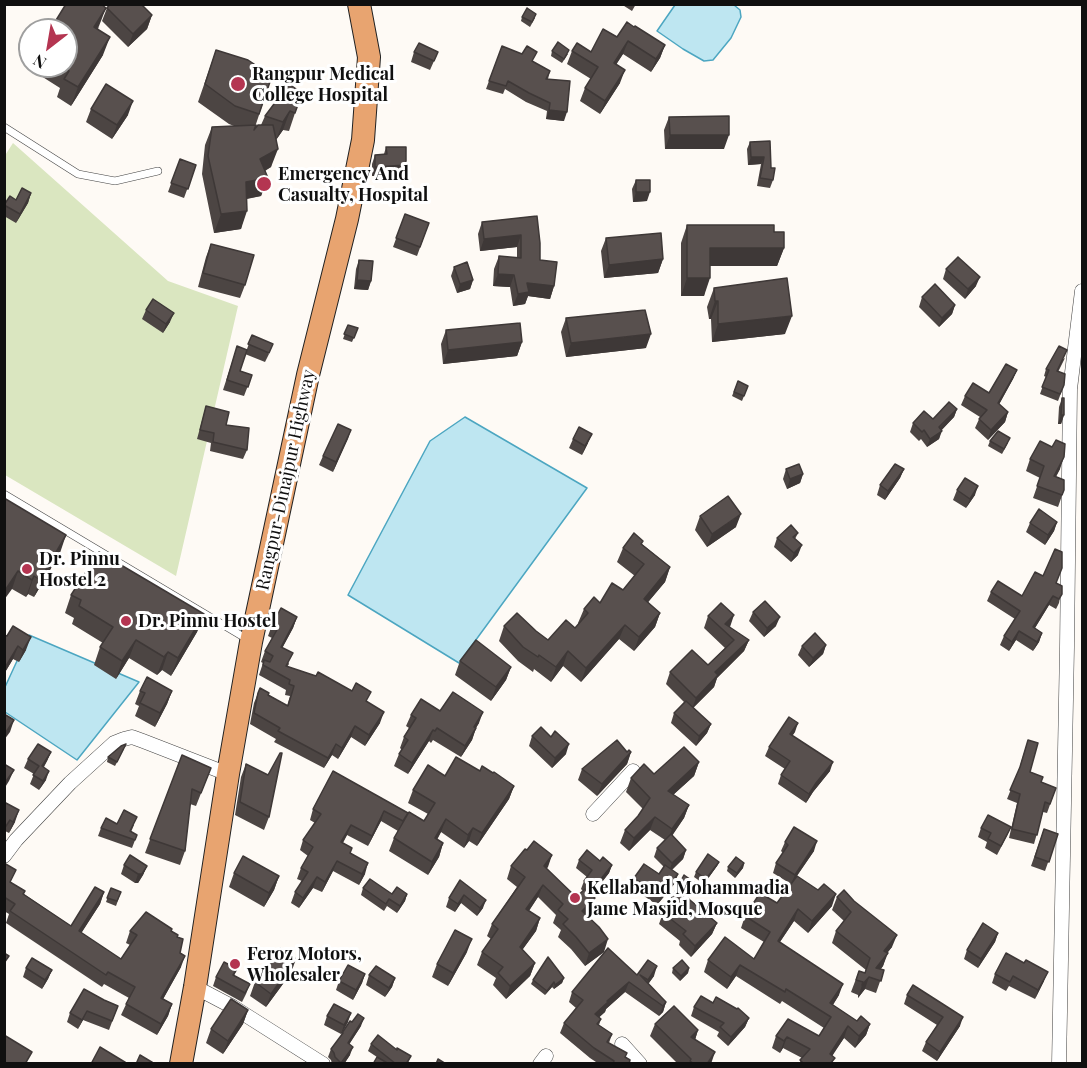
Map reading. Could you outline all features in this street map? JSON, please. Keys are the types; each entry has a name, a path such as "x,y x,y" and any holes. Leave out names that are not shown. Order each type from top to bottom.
{"highway":[{"name":"Rangpur-Dinajpur Highway","path":"181,1064 251,642 308,375 347,219 363,140 369,57 359,4"}],"street":[{"path":"1059,1064 1070,389 1083,291"},
{"path":"4,856 16,840 70,783 114,743 124,739 132,737 228,774"},
{"path":"592,814 633,771"},
{"path":"195,987 233,1006 323,1064"},
{"path":"622,1044 640,1064"}],"lane":[{"path":"4,127 78,174 115,181 158,171"},
{"path":"4,494 251,642"}],"green space":[{"path":"13,143 168,281 238,306 176,576 5,475 4,157"}],"water":[{"path":"675,5 734,5 740,10 741,17 731,38 713,60 704,61 657,31"},
{"path":"465,417 587,488 459,663 348,595 430,441"},
{"path":"29,635 139,682 77,760 5,712 5,687"}],"building":[{"path":"66,4 101,4 106,8 94,27 110,37 78,87 64,79 78,78 78,18 57,18"},
{"path":"110,4 141,4 152,15 133,34 107,8"},
{"path":"527,8 536,14 532,22 522,17"},
{"path":"627,22 665,45 656,59 628,41 614,63 625,70 605,101 585,88 598,67 572,51 577,43 591,52 603,29 617,37"},
{"path":"558,42 569,50 564,59 552,51"},
{"path":"419,43 438,52 434,61 414,52"},
{"path":"502,46 522,54 527,46 537,52 532,61 550,71 546,79 570,81 567,112 549,110 550,103 508,81 506,86 489,81"},
{"path":"216,50 248,60 272,76 259,114 235,106 205,84"},
{"path":"106,84 133,101 117,125 91,109"},
{"path":"289,84 302,93 295,113 290,111 283,122 265,116"},
{"path":"729,116 729,135 670,135 669,117"},
{"path":"256,125 254,130 258,125 273,125 278,149 260,159 268,178 246,182 247,211 221,214 208,156 212,127"},
{"path":"770,141 771,168 775,168 773,180 760,178 764,157 751,157 750,142"},
{"path":"386,147 406,147 406,165 375,167 375,155 387,154"},
{"path":"180,159 196,165 188,189 171,183"},
{"path":"636,180 650,180 650,192 636,192"},
{"path":"22,188 31,193 20,214 4,205 10,196 16,200"},
{"path":"405,214 429,223 420,247 396,238"},
{"path":"537,216 540,260 557,262 554,286 527,283 529,292 518,294 514,275 498,274 499,256 521,258 521,235 484,239 482,222"},
{"path":"687,225 774,225 774,232 784,232 784,248 710,248 710,278 687,278"},
{"path":"661,233 663,259 609,265 606,238"},
{"path":"211,244 254,255 245,285 203,273"},
{"path":"958,257 980,277 968,289 946,269"},
{"path":"359,260 373,261 371,281 357,280"},
{"path":"467,262 473,280 460,284 454,267"},
{"path":"787,278 792,316 718,324 718,301 715,301 714,288"},
{"path":"935,284 955,305 942,318 922,297"},
{"path":"153,299 174,313 166,324 146,310"},
{"path":"645,310 651,334 571,343 566,318"},
{"path":"520,323 522,342 448,350 446,330"},
{"path":"348,325 358,328 354,338 344,334"},
{"path":"252,335 273,344 269,353 248,344"},
{"path":"237,346 247,350 240,371 252,375 248,387 227,380"},
{"path":"1059,346 1067,350 1057,371 1065,374 1060,394 1042,387 1049,370 1046,369"},
{"path":"1006,364 1017,370 998,403 1008,412 991,430 979,419 987,410 965,396 973,383 989,393"},
{"path":"738,381 748,386 744,396 734,392"},
{"path":"1062,398 1064,398 1064,415 1061,415"},
{"path":"949,402 957,409 939,427 942,431 930,439 924,430 922,432 913,423 924,411 933,419"},
{"path":"206,406 229,412 226,425 249,428 247,450 213,442 214,433 200,430"},
{"path":"338,424 351,430 336,462 323,456"},
{"path":"579,427 592,434 585,446 573,439"},
{"path":"998,431 1010,438 1004,449 990,441"},
{"path":"1056,440 1065,444 1064,457 1054,476 1064,480 1062,495 1037,486 1044,466 1030,459 1040,441 1052,447"},
{"path":"799,464 803,474 790,479 786,469"},
{"path":"895,464 904,469 888,491 880,485"},
{"path":"965,478 978,486 970,499 957,490"},
{"path":"728,496 741,514 712,534 700,516"},
{"name":"Dr. Pinnu Hostel 2","path":"4,498 66,535 40,580 34,576 32,580 18,571 4,592"},
{"path":"1039,509 1057,522 1048,535 1030,523"},
{"path":"791,525 798,533 793,537 802,545 794,553 777,538"},
{"path":"634,533 643,541 641,544 670,567 644,599 660,613 639,637 625,625 586,668 568,651 556,667 523,647 504,626 517,613 548,640 566,620 575,628 588,613 584,609 594,597 600,603 612,583 623,590 644,564 623,548"},
{"path":"1055,549 1062,552 1062,568 1056,583 1062,586 1062,594 1059,599 1053,596 1033,627 1042,633 1037,642 1019,631 1012,642 1004,636 1020,611 991,592 998,581 1022,596 1035,572 1043,576"},
{"name":"Dr. Pinnu Hostel","path":"99,552 204,614 178,658 168,652 164,657 136,640 122,661 100,647 113,627 79,606 81,600 71,595"},
{"path":"765,601 780,617 767,628 753,612"},
{"path":"721,603 734,615 725,624 749,640 715,672 718,675 696,698 670,672 692,650 708,665 734,640 708,616"},
{"path":"281,608 297,617 281,647 293,653 286,666 316,676 318,672 352,691 356,683 371,692 366,701 384,712 369,735 355,726 342,748 336,744 328,758 278,731 280,728 254,713 260,688 288,706 294,686 289,684 290,680 263,665 264,660 270,662 273,656 265,651 278,628 272,625"},
{"path":"13,626 31,637 23,650 18,646 6,666 4,665 4,635 7,636"},
{"path":"815,633 826,645 813,658 802,646"},
{"path":"476,640 511,667 496,687 460,661"},
{"path":"147,677 172,691 160,713 140,703 145,693 140,691"},
{"path":"453,692 483,712 465,746 437,728 433,730 412,763 399,754 408,740 404,737 416,718 411,715 421,699 440,711"},
{"path":"686,701 711,724 699,736 674,713"},
{"path":"4,714 14,720 4,735"},
{"path":"789,717 798,723 790,734 833,762 809,794 781,775 790,761 769,747"},
{"path":"541,727 551,737 555,731 569,744 555,758 532,736"},
{"path":"617,740 627,752 629,750 631,752 602,784 582,769"},
{"path":"1028,740 1038,743 1030,772 1043,777 1041,782 1056,788 1050,804 1045,802 1037,835 1012,829 1020,794 1010,790"},
{"path":"38,744 51,752 42,766 49,771 43,781 33,775 39,766 28,759"},
{"path":"126,744 117,762 108,757 121,746"},
{"path":"684,747 699,762 668,791 689,805 672,829 655,817 634,838 625,830 650,798 631,778 644,764 654,774"},
{"path":"282,753 269,817 240,802 246,764 268,775"},
{"path":"182,755 211,768 201,793 192,789 185,851 150,839"},
{"path":"456,757 480,771 482,766 494,772 514,786 482,833 473,828 468,835 446,819 435,838 443,843 432,862 394,838 409,812 424,821 435,803 413,790 428,765 445,776"},
{"path":"4,764 14,770 4,784"},
{"path":"333,771 408,813 403,821 384,811 372,836 351,825 341,842 352,848 350,853 368,863 362,874 337,861 325,882 317,877 303,898 295,892 308,872 301,868 313,847 303,840 321,814 313,809"},
{"path":"4,802 19,810 13,822 10,820 4,829"},
{"path":"124,810 137,817 130,831 137,835 135,840 101,828 106,818 117,824"},
{"path":"988,815 1011,827 1001,846 988,839 991,833 981,828"},
{"path":"794,827 817,841 795,875 776,863 788,845 785,842"},
{"path":"1044,829 1058,834 1049,862 1035,857"},
{"path":"671,834 686,850 672,863 657,848"},
{"path":"534,841 552,855 544,866 576,897 585,889 595,898 582,911 608,939 589,953 563,924 568,919 558,910 563,904 543,885 526,909 540,918 520,947 535,963 510,986 498,973 503,967 482,952 498,929 492,924 525,877 511,866"},
{"path":"587,850 600,861 603,857 612,865 593,889 584,881 592,870 579,860"},
{"path":"708,854 719,862 706,879 696,872"},
{"path":"130,855 147,866 142,874 124,865"},
{"path":"243,856 279,876 269,893 234,873"},
{"path":"736,857 744,863 737,873 728,867"},
{"path":"4,863 16,870 10,882 25,891 23,894 71,926 95,887 104,892 79,931 121,959 137,935 130,931 146,912 172,929 171,931 178,935 177,937 183,939 180,953 185,956 161,998 172,1004 161,1024 126,1004 135,987 108,972 106,975 10,911 15,904 4,897"},
{"path":"644,864 659,874 665,865 678,874 661,896 634,878"},
{"path":"684,875 694,882 684,895 717,923 695,946 683,934 686,931 663,913"},
{"path":"797,876 818,890 824,884 836,894 812,921 798,909 778,941 843,984 830,1003 857,1021 861,1016 870,1024 859,1036 848,1026 830,1054 835,1058 830,1064 804,1064 800,1060 810,1049 787,1037 784,1041 776,1036 788,1019 819,1036 831,1017 786,989 785,992 740,965 731,977 708,960 725,937 754,959 770,932 745,916 760,893 777,903"},
{"path":"370,879 392,894 397,887 407,894 400,906 389,899 386,904 363,888"},
{"path":"460,880 486,900 480,908 464,895 458,904 449,898"},
{"path":"111,888 121,892 117,901 107,898"},
{"path":"844,890 854,901 897,935 884,951 888,953 876,968 884,970 881,981 869,977 862,985 863,982 856,980 859,971 865,973 870,958 836,931 851,912 837,897"},
{"path":"983,923 998,933 981,959 967,950"},
{"path":"455,930 472,939 453,973 437,964"},
{"path":"280,948 296,959 271,994 255,982"},
{"path":"608,948 637,975 648,960 657,966 648,980 640,975 666,1002 663,1006 629,982 595,1014 601,1019 597,1024 612,1034 607,1042 627,1053 625,1057 630,1060 629,1064 613,1064 614,1061 564,1023 583,1000 572,992"},
{"path":"4,953 9,956 4,963"},
{"path":"1006,953 1024,963 1026,960 1048,972 1038,990 1013,976 1010,982 995,974"},
{"path":"548,957 564,978 555,985 554,982 547,991 533,980"},
{"path":"32,958 52,970 45,980 26,968"},
{"path":"682,960 689,968 681,976 673,968"},
{"path":"224,962 237,969 233,975 250,984 245,993 216,977"},
{"path":"348,965 365,974 356,990 339,981"},
{"path":"376,966 395,978 389,988 369,975"},
{"path":"913,985 963,1017 940,1052 926,1042 943,1017 907,995"},
{"path":"84,989 118,1006 112,1021 87,1011 82,1020 70,1013"},
{"path":"701,996 713,1003 716,997 738,1008 749,1018 731,1037 720,1027 724,1023 694,1007"},
{"path":"231,999 248,1010 228,1041 211,1029"},
{"path":"334,1004 351,1013 344,1025 327,1016"},
{"path":"674,1006 698,1030 691,1037 715,1052 707,1064 694,1064 690,1061 691,1059 655,1024"},
{"path":"358,1014 364,1018 348,1043 353,1047 341,1063 331,1049 350,1021 352,1022"},
{"path":"4,1035 32,1052 25,1064 4,1064"},
{"path":"378,1035 397,1050 397,1048 411,1056 406,1064 396,1064 371,1044"},
{"path":"100,1047 128,1064 91,1064"},
{"path":"140,1055 155,1064 136,1064"},
{"path":"377,1057 389,1064 373,1064"},
{"path":"438,1059 446,1064 436,1064"}],"place":[{"name":"Rangpur Medical College Hospital","path":"238,84"},
{"name":"Emergency And Casualty, Hospital","path":"264,184"},
{"name":"Dr. Pinnu Hostel 2","path":"27,569"},
{"name":"Dr. Pinnu Hostel","path":"126,621"},
{"name":"Kellaband Mohammadia Jame Masjid, Mosque","path":"575,898"},
{"name":"Feroz Motors, Wholesaler","path":"235,964"}]}
